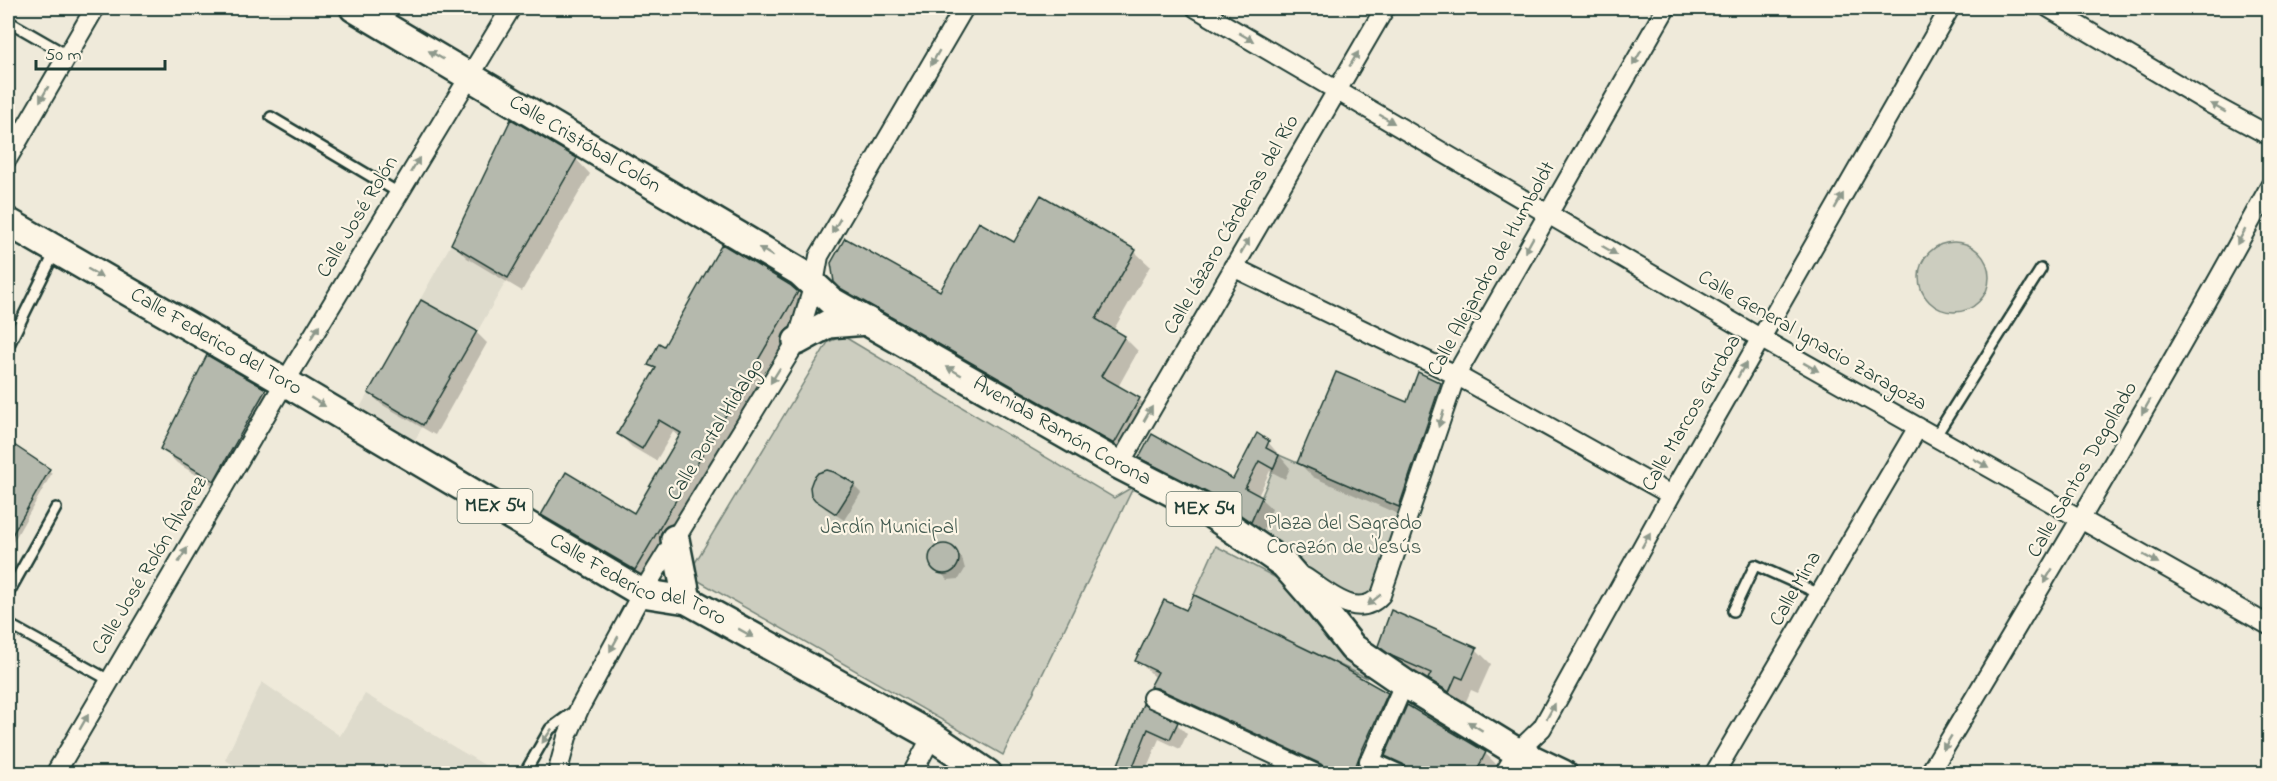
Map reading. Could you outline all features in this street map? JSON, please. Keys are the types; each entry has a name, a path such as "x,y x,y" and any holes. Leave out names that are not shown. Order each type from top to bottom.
{"main road":[{"name":"Calle Cristóbal Colón","path":"354,8 800,272 814,284"},
{"name":"Calle Federico del Toro","path":"8,222 285,382 642,593 687,600 932,736 988,774"},
{"name":"Avenida Ramón Corona","path":"814,284 831,301 1119,465 1201,507 1284,564 1353,648 1404,683 1510,763 1563,774"},
{"path":"797,341 828,324 867,321"},
{"path":"675,539 687,600"}],"street":[{"path":"8,158 95,8"},
{"name":"Calle José Rolón","path":"285,382 469,75 512,8"},
{"name":"Calle Portal Hidalgo","path":"557,774 567,737 580,707 642,593 797,341 814,284 819,256 964,8"},
{"name":"Calle General Ignacio Zaragoza","path":"1196,8 1760,338 2270,626"},
{"name":"Calle Lázaro Cárdenas del Río","path":"1119,465 1385,8"},
{"name":"Calle Alejandro de Humboldt","path":"1284,564 1346,604 1363,607 1377,600 1384,589 1456,375 1666,8"},
{"name":"Calle Marcos Gurdoa","path":"1510,763 1542,728 1671,495 1950,8"},
{"path":"2049,8 2209,103 2270,136"},
{"name":"Calle Santos Degollado","path":"1929,774 2082,520 2270,186"},
{"path":"1233,267 1456,375 1671,495"},
{"name":"Calle José Rolón Álvarez","path":"56,774 285,382"},
{"name":"Calle Mina","path":"1714,774 1918,427"},
{"path":"1398,774 1367,767 1400,693"},
{"path":"1152,698 1316,774"},
{"path":"912,774 932,736"}],"lane":[{"path":"8,21 67,55"},
{"path":"271,117 399,193"},
{"path":"8,347 56,250"},
{"path":"1935,437 2041,269"},
{"path":"8,594 56,508"},
{"path":"1733,611 1755,565 1820,594"},
{"path":"8,624 109,680"},
{"path":"525,774 550,729 580,707"}],"shaded area":[{"path":"451,244 508,278 412,445 357,413"},
{"path":"262,682 340,736 365,694 498,773 248,773 225,760"}],"green space":[{"path":"1954,242 1973,248 1983,258 1989,277 1983,296 1973,306 1954,312 1935,306 1925,296 1919,277 1925,258 1935,248"},
{"name":"Jardín Municipal","path":"843,336 1114,498 1134,486 1003,755 697,580 693,566 828,342"},
{"name":"Plaza del Sagrado Corazón de Jesús","path":"1279,455 1404,509 1375,590 1366,598 1347,596 1247,532"},
{"path":"1216,546 1280,580 1367,678 1194,595"}],"building":[{"path":"511,119 577,158 508,278 451,244"},
{"path":"1041,195 1136,250 1096,319 1125,336 1101,376 1140,398 1114,444 840,288 834,282 831,263 845,238 940,291 979,222 1014,242"},
{"path":"722,244 798,292 635,570 541,515 566,472 634,513 681,433 659,420 642,449 617,434 656,368 648,365 659,343 664,346"},
{"path":"421,300 477,331 423,425 368,393"},
{"path":"207,355 266,389 214,481 160,449"},
{"path":"1336,372 1407,402 1418,372 1441,383 1399,507 1297,463"},
{"path":"1257,433 1269,441 1266,448 1279,455 1273,469 1259,461 1245,488 1262,497 1251,522 1208,493 1139,458 1152,434 1233,479"},
{"path":"8,441 50,469 8,542 10,504"},
{"path":"827,470 855,484 836,514 811,495 810,487 813,479 818,473"},
{"path":"944,544 954,549 959,559 954,569 944,574 934,569 929,559 934,549"},
{"path":"1194,595 1335,663 1388,693 1353,774 1334,774 1321,764 1157,688 1150,687 1158,672 1135,661 1164,600 1186,610"},
{"path":"1391,610 1477,648 1463,679 1456,676 1449,692 1428,679 1431,673 1392,656 1378,646"},
{"path":"1143,704 1178,722 1170,739 1148,729 1130,774 1114,774"},
{"path":"1407,705 1486,752 1475,774 1412,774 1403,764 1385,756"}]}
